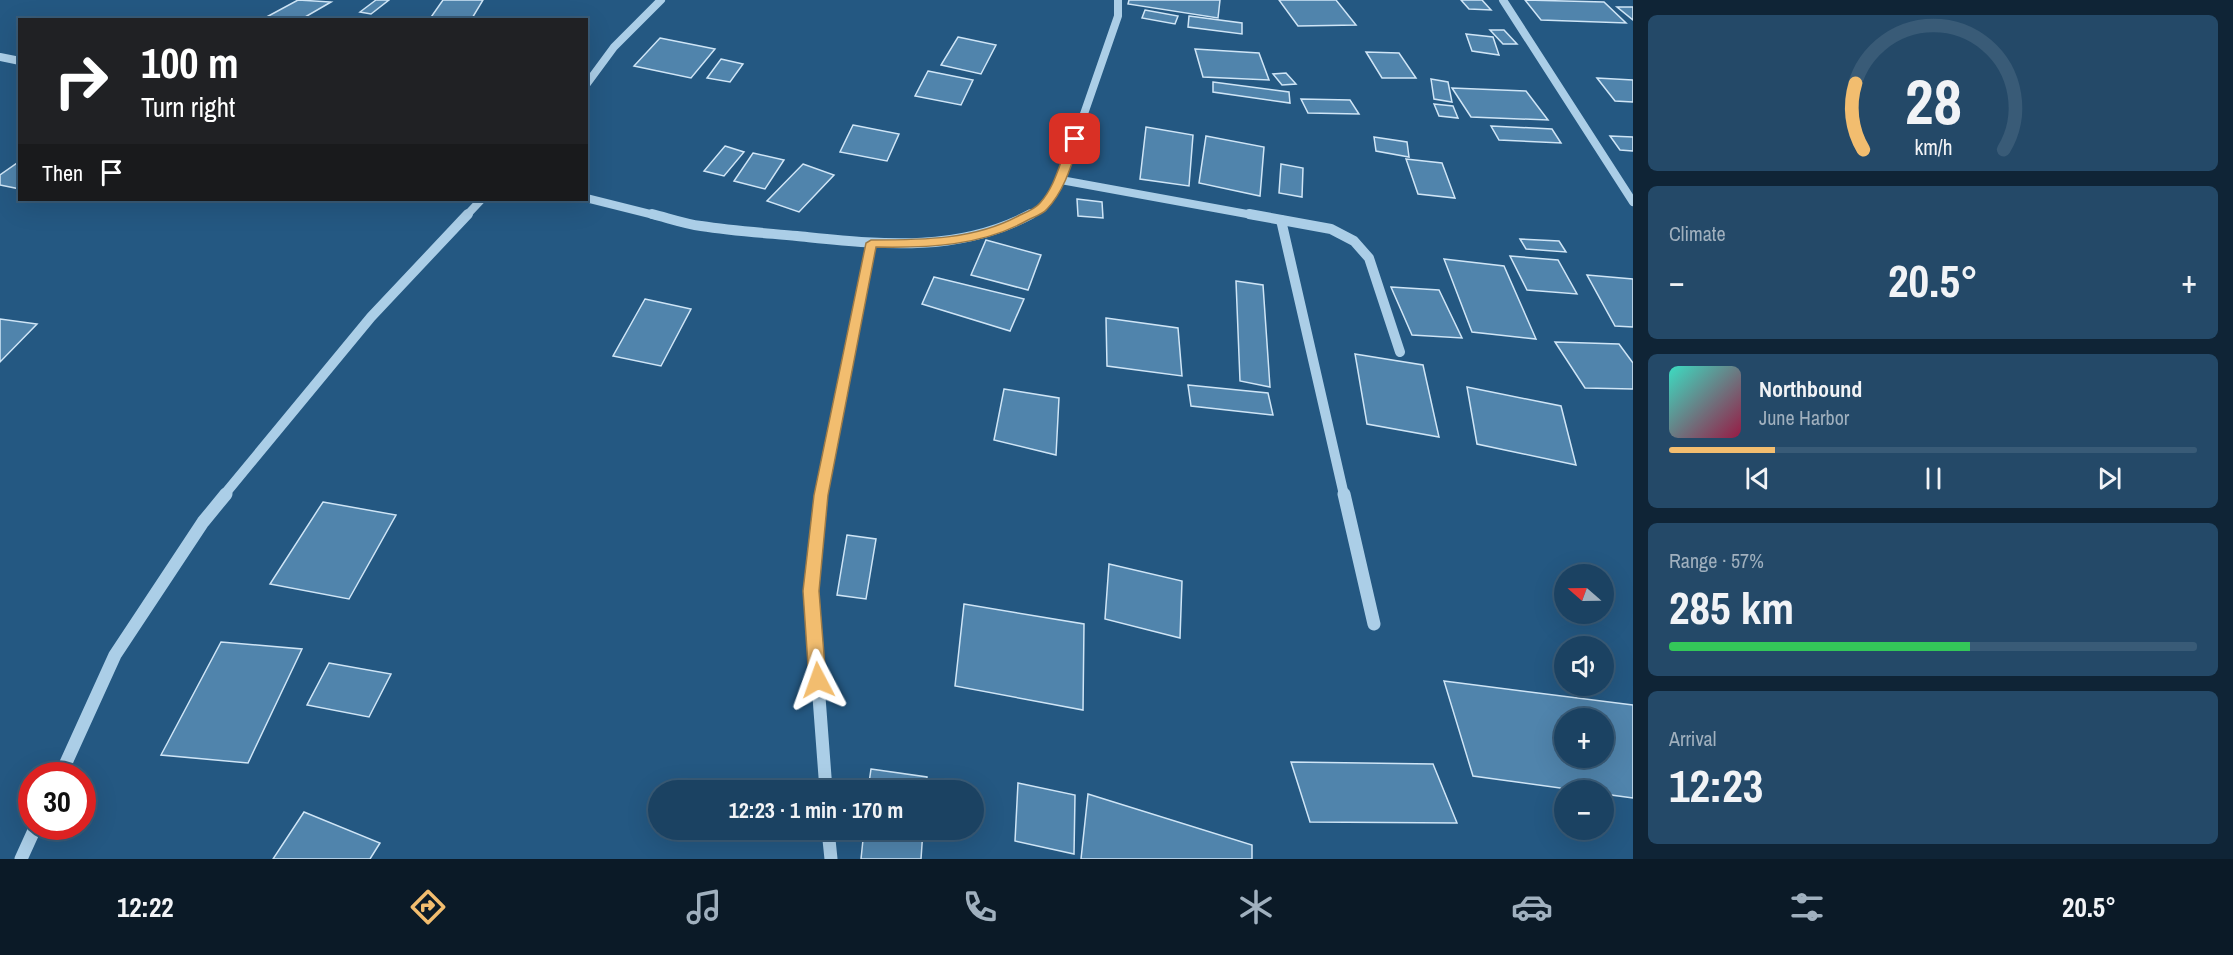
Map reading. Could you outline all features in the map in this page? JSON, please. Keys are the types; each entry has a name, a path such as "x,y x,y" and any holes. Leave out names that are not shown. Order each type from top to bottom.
{"street":[{"path":"588,82 614,47 661,0"},
{"path":"588,198 700,226 871,243 927,244 962,239 1007,227 1043,208 1061,180 1118,16 1118,0"},
{"path":"1503,0 1633,202"},
{"path":"0,57 18,61"},
{"path":"1061,180 1331,229 1354,241 1370,258 1400,352"},
{"path":"66,762 115,655 203,522 371,317 481,201"},
{"path":"1281,220 1374,624"},
{"path":"825,780 811,591 821,495 871,243"},
{"path":"21,859 30,840"},
{"path":"829,840 831,859"}],"building":[{"path":"298,0 331,2 303,18 265,18"},
{"path":"376,0 389,0 371,14 360,12"},
{"path":"443,0 483,0 472,18 430,18"},
{"path":"1129,0 1220,0 1218,18 1128,4"},
{"path":"1279,0 1336,0 1356,25 1298,26"},
{"path":"1461,0 1482,0 1491,10 1469,9"},
{"path":"1525,0 1604,2 1626,23 1541,20"},
{"path":"1617,7 1633,7 1633,20"},
{"path":"1145,10 1178,16 1175,24 1142,18"},
{"path":"1189,16 1242,23 1242,34 1188,27"},
{"path":"1490,30 1504,30 1517,44 1503,44"},
{"path":"1466,34 1493,37 1499,55 1472,51"},
{"path":"958,37 996,45 981,74 941,65"},
{"path":"660,38 715,49 691,78 634,66"},
{"path":"1195,49 1259,53 1269,80 1203,77"},
{"path":"1366,52 1399,53 1416,78 1382,78"},
{"path":"721,59 743,64 730,82 707,78"},
{"path":"928,71 973,80 961,105 915,96"},
{"path":"1286,73 1296,84 1282,85 1273,74"},
{"path":"1597,78 1633,80 1633,102 1615,101"},
{"path":"1431,79 1448,82 1452,102 1434,99"},
{"path":"1213,82 1289,92 1290,103 1213,92"},
{"path":"1452,88 1526,91 1548,120 1471,117"},
{"path":"1301,99 1350,100 1359,114 1308,113"},
{"path":"1434,104 1453,106 1458,118 1439,116"},
{"path":"853,125 899,134 887,161 840,152"},
{"path":"1491,126 1552,129 1561,143 1499,140"},
{"path":"1146,127 1193,135 1189,186 1140,179"},
{"path":"1206,136 1264,147 1260,196 1199,183"},
{"path":"1610,136 1633,137 1633,151 1620,150"},
{"path":"1374,137 1407,142 1409,157 1376,151"},
{"path":"725,146 744,152 724,176 704,171"},
{"path":"753,153 784,160 765,189 734,181"},
{"path":"1406,159 1442,163 1455,198 1418,194"},
{"path":"18,162 18,189 0,185 0,175"},
{"path":"803,164 834,175 799,212 767,201"},
{"path":"1281,164 1303,168 1302,197 1279,193"},
{"path":"1077,199 1102,202 1103,218 1078,216"},
{"path":"1520,239 1559,241 1566,252 1526,249"},
{"path":"986,240 1041,255 1028,290 971,275"},
{"path":"1510,256 1558,260 1577,294 1527,290"},
{"path":"1444,259 1504,266 1536,339 1472,332"},
{"path":"1587,275 1633,279 1633,327 1615,326"},
{"path":"934,277 1024,299 1010,331 922,304"},
{"path":"1236,281 1263,285 1270,387 1240,381"},
{"path":"1391,287 1439,290 1462,338 1412,335"},
{"path":"645,299 691,309 661,366 613,356"},
{"path":"1106,318 1178,328 1182,376 1107,366"},
{"path":"0,319 37,324 0,362"},
{"path":"1555,342 1619,344 1633,363 1633,389 1585,388"},
{"path":"1355,354 1423,365 1439,437 1367,424"},
{"path":"1188,385 1268,393 1273,415 1191,406"},
{"path":"1467,387 1561,406 1576,465 1477,444"},
{"path":"1004,389 1059,398 1056,455 994,440"},
{"path":"323,502 396,515 349,599 270,584"},
{"path":"847,535 876,539 866,599 837,595"},
{"path":"1109,564 1182,581 1180,638 1105,619"},
{"path":"964,604 1084,624 1083,710 955,686"},
{"path":"221,642 302,649 248,763 161,755"},
{"path":"329,663 391,674 369,717 307,705"},
{"path":"1444,681 1633,705 1633,798 1614,795 1614,780 1554,780 1554,787 1473,776"},
{"path":"1291,762 1433,764 1457,823 1310,822"},
{"path":"871,769 927,777 927,780 869,780"},
{"path":"1018,783 1075,795 1074,854 1015,841"},
{"path":"1088,794 1252,845 1252,859 1081,859"},
{"path":"304,812 380,843 370,859 273,859"},
{"path":"863,840 922,840 921,859 861,859"}],"route":[{"path":"818,680 811,591 821,495 871,243 927,244 962,239 1007,227 1043,208 1061,180 1075,139"}]}
